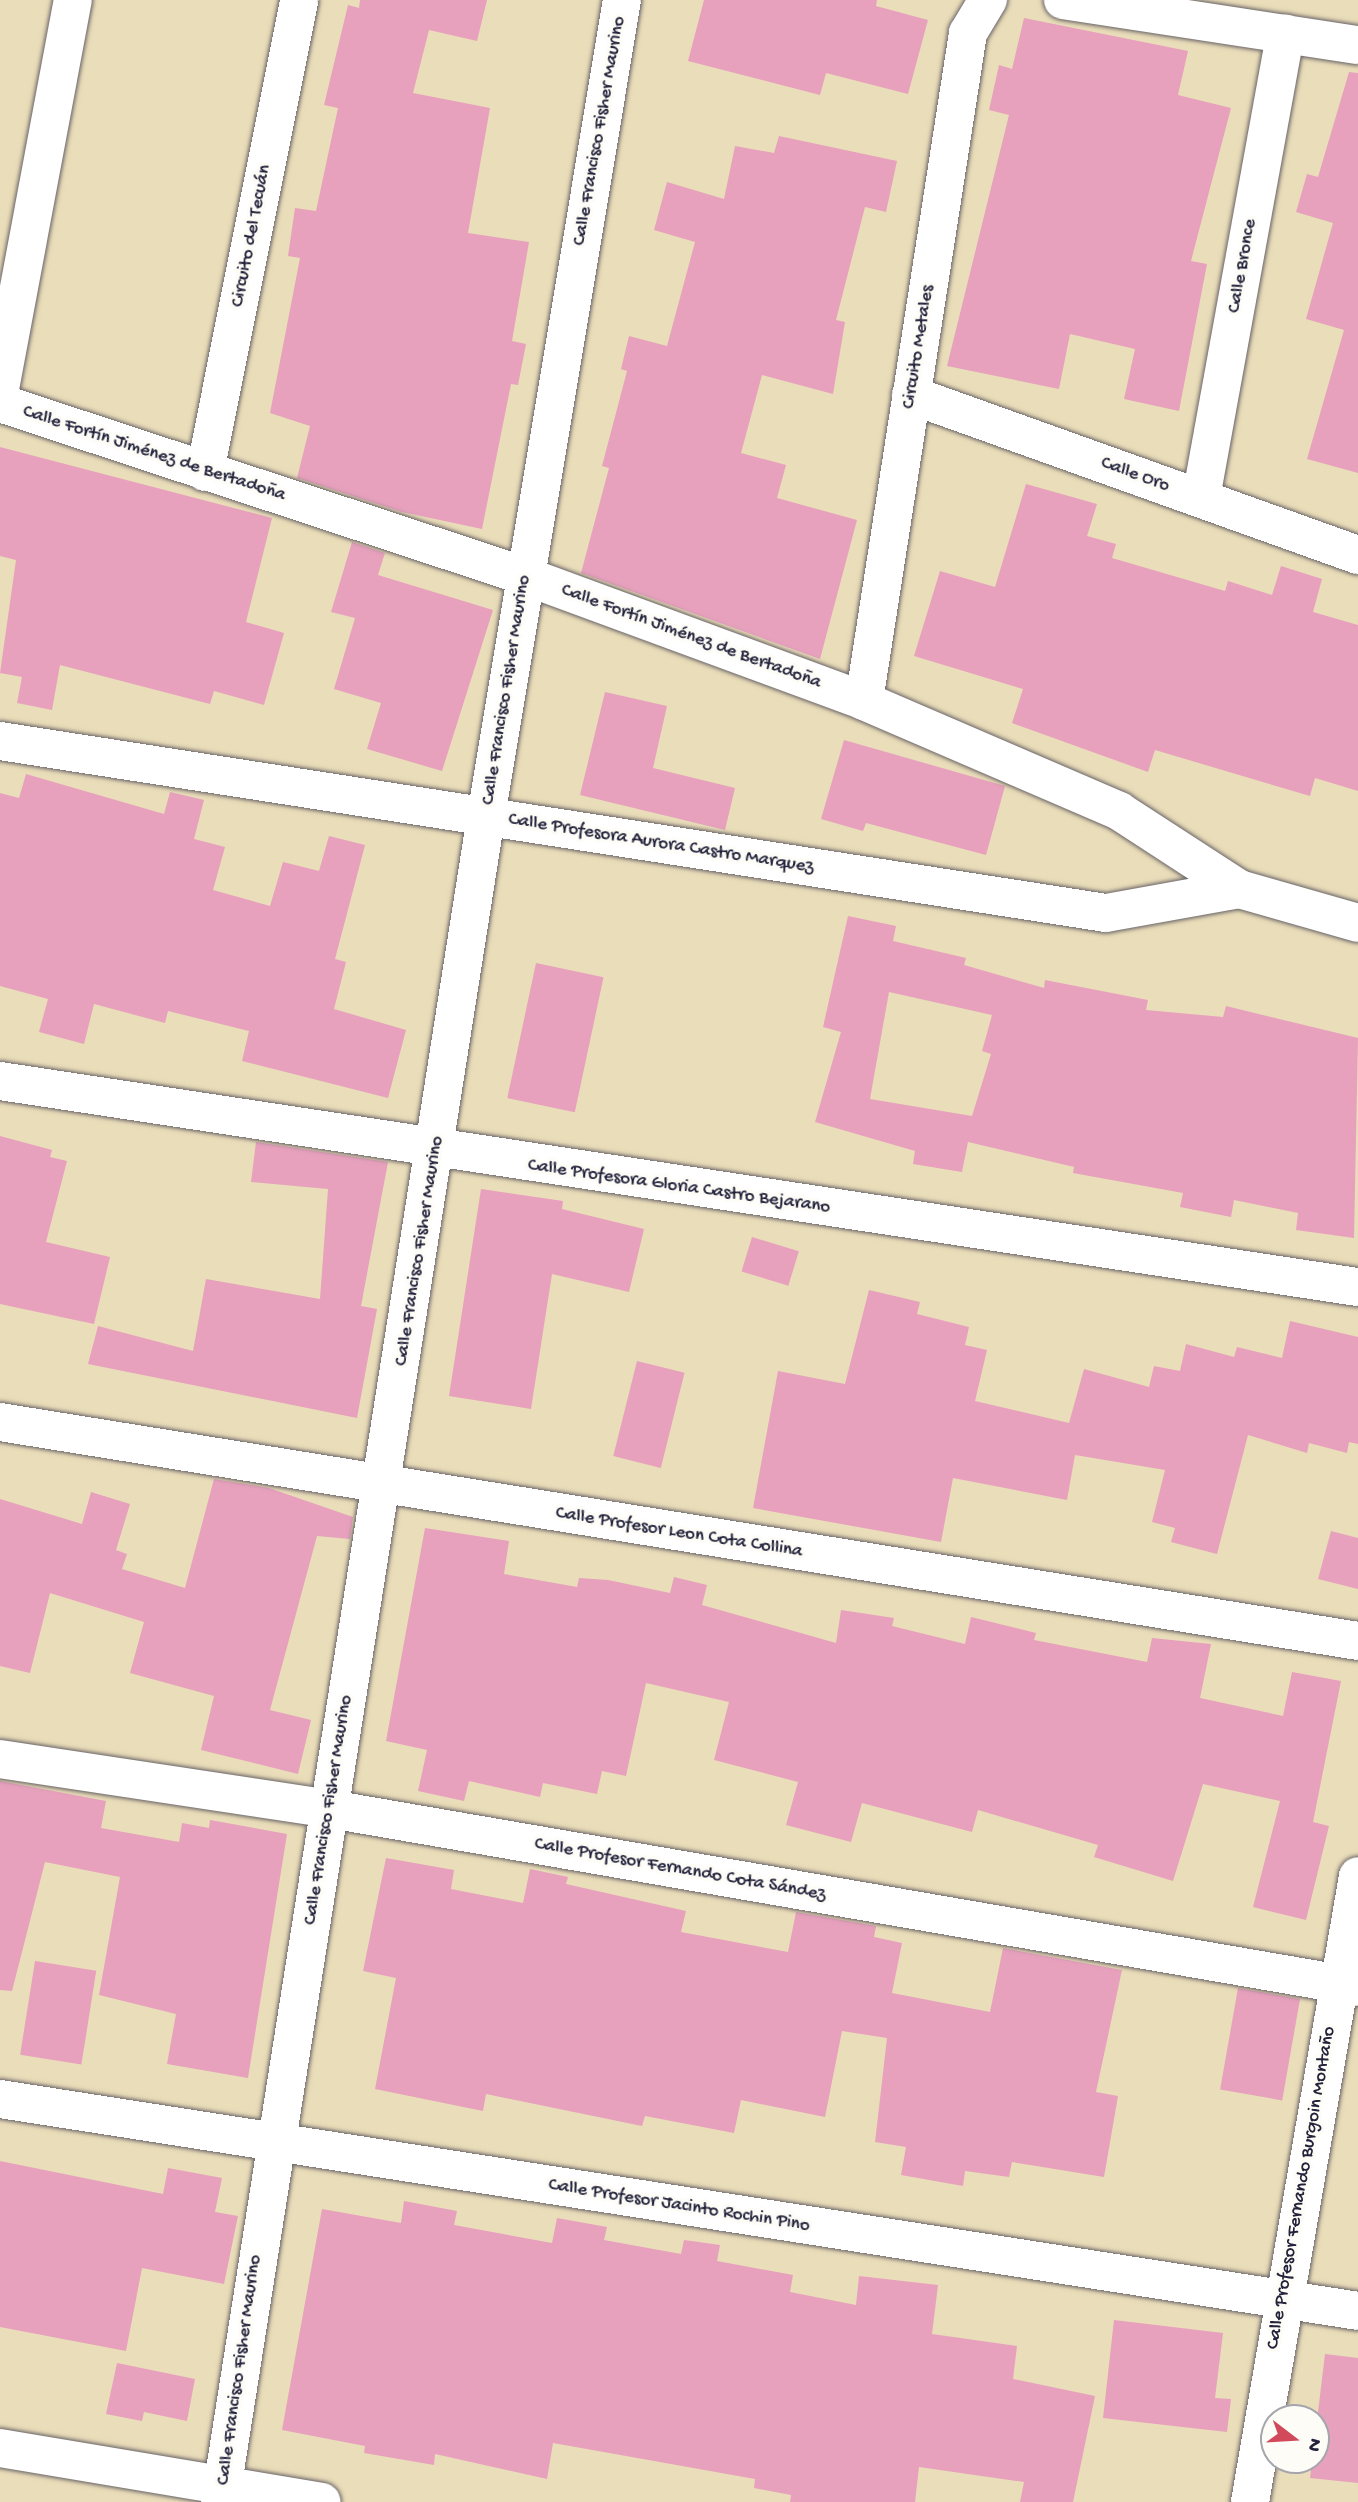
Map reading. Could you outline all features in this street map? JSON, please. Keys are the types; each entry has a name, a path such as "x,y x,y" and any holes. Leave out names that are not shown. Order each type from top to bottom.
{"street":[{"path":"0,389 73,0"},
{"name":"Circuito del Tecuán","path":"205,472 299,0"},
{"name":"Calle Francisco Fisher Maurino","path":"221,2495 273,2145 383,1486 486,817 622,0"},
{"name":"Circuito Metales","path":"864,701 968,33 988,0"},
{"path":"1063,0 1358,46"},
{"name":"Calle Bronce","path":"1201,498 1284,34"},
{"name":"Calle Oro","path":"911,395 1358,555"},
{"name":"Calle Fortín Jiménez de Bertadoña","path":"0,402 525,576 864,701 1119,811 1239,889 1358,923"},
{"name":"Calle Profesora Aurora Castro Marquez","path":"0,741 1105,913 1239,889"},
{"name":"Calle Profesora Gloria Castro Bejarano","path":"0,1081 435,1151 1358,1287"},
{"name":"Calle Profesor Leon Cota Collina","path":"0,1422 383,1486 1358,1640"},
{"name":"Calle Profesor Fernando Cota Sández","path":"0,1759 330,1809 1349,1985"},
{"name":"Calle Profesor Fernando Burgoin Montaño","path":"1250,2502 1281,2296 1349,1985 1358,1875"},
{"name":"Calle Profesor Jacinto Rochin Pino","path":"0,2099 273,2145 1281,2296 1358,2311"},
{"path":"0,2448 221,2495 321,2502"}],"building":[{"path":"360,0 487,0 477,41 429,30 413,93 490,108 468,233 529,242 512,341 526,344 518,385 511,384 482,529 402,512 297,478 310,426 270,413 300,258 288,256 295,208 316,211 338,108 324,105 348,5 359,8"},
{"path":"704,0 877,0 876,6 928,20 908,94 826,73 820,95 688,61"},
{"path":"1024,18 1188,51 1178,95 1231,108 1191,261 1207,264 1179,411 1124,399 1135,349 1070,334 1059,389 947,366 1009,115 989,110 999,65 1012,69"},
{"path":"1349,72 1358,73 1358,473 1307,459 1344,330 1306,319 1333,223 1296,212 1307,174 1318,177"},
{"path":"779,136 897,161 886,212 865,207 836,320 845,322 833,394 762,375 741,453 786,465 777,498 857,520 820,659 581,573 609,468 602,466 627,371 621,369 629,336 667,346 695,242 654,230 667,182 724,199 735,146 774,153"},
{"path":"0,447 272,518 246,622 284,633 264,705 214,691 210,704 60,665 52,710 17,703 22,677 0,673 16,560 0,556"},
{"path":"1026,484 1097,504 1087,536 1116,544 1112,558 1225,591 1228,581 1272,595 1281,566 1322,579 1313,612 1358,625 1358,791 1315,778 1310,796 1155,750 1148,772 1012,723 1023,689 914,656 940,571 995,587"},
{"path":"352,542 385,553 378,575 493,610 442,771 367,749 381,703 334,689 355,618 331,612"},
{"path":"605,692 667,706 653,768 735,788 725,830 580,795"},
{"path":"844,740 1005,786 986,855 866,823 863,831 821,819"},
{"path":"26,774 164,814 170,792 204,800 194,839 225,847 213,890 270,906 283,862 319,871 329,836 365,845 335,959 346,962 334,1009 406,1030 388,1098 242,1061 249,1031 168,1011 165,1023 94,1004 84,1044 39,1032 48,999 0,986 0,793 19,798"},
{"path":"848,916 896,926 893,941 966,958 964,965 1044,988 1045,980 1148,1000 1146,1010 1223,1017 1226,1006 1358,1038 1354,1238 1296,1230 1298,1213 1234,1200 1231,1217 1180,1207 1183,1193 1073,1173 1074,1167 968,1142 962,1172 913,1164 915,1151 815,1122 841,1032 823,1027","holes":["889,992 992,1015 982,1051 991,1054 972,1116 870,1099"]},
{"path":"536,963 603,977 575,1112 507,1098"},
{"path":"0,1136 52,1150 50,1157 67,1161 46,1242 110,1257 94,1324 0,1304"},
{"path":"256,1142 388,1162 361,1306 377,1309 357,1418 88,1364 98,1326 193,1351 206,1279 320,1299 328,1189 251,1182"},
{"path":"481,1189 563,1201 562,1209 644,1229 629,1292 552,1274 531,1409 449,1396"},
{"path":"752,1237 799,1251 788,1286 741,1271"},
{"path":"869,1290 920,1302 917,1314 969,1327 965,1345 987,1350 975,1401 1069,1423 1084,1369 1149,1387 1154,1366 1180,1371 1186,1344 1234,1357 1237,1347 1282,1358 1290,1321 1358,1337 1358,1444 1349,1442 1347,1453 1309,1443 1307,1453 1248,1435 1217,1554 1171,1542 1175,1528 1152,1522 1165,1470 1075,1455 1067,1500 953,1478 941,1542 753,1508 778,1371 845,1384"},
{"path":"637,1361 685,1373 661,1468 613,1456"},
{"path":"214,1479 269,1488 353,1517 350,1539 317,1536 270,1710 311,1720 298,1774 201,1750 214,1696 130,1673 144,1622 50,1593 30,1673 0,1666 0,1499 82,1524 91,1492 130,1504 116,1550 127,1554 122,1569 185,1588"},
{"path":"425,1528 509,1541 504,1574 577,1587 579,1578 608,1580 670,1593 674,1577 707,1585 702,1605 836,1643 841,1610 894,1618 892,1626 965,1644 971,1617 1036,1633 1034,1640 1147,1662 1152,1638 1211,1644 1200,1698 1283,1716 1292,1672 1341,1681 1313,1822 1329,1826 1306,1920 1253,1907 1280,1801 1203,1784 1173,1881 1094,1857 1098,1845 978,1810 972,1832 862,1803 851,1842 786,1825 798,1782 714,1760 729,1702 646,1683 626,1776 602,1771 597,1794 543,1783 540,1797 469,1781 464,1801 418,1791 427,1750 386,1741"},
{"path":"1331,1531 1358,1538 1358,1589 1318,1579"},
{"path":"0,1781 106,1801 101,1828 179,1842 182,1823 209,1828 210,1820 287,1834 248,2078 167,2064 176,2014 99,1995 120,1877 45,1862 12,1991 0,1990"},
{"path":"386,1858 454,1870 451,1889 523,1903 530,1869 568,1877 566,1884 686,1911 681,1932 788,1952 796,1912 876,1926 874,1937 902,1943 892,1993 990,2012 1003,1948 1122,1970 1096,2092 1118,2096 1104,2177 1012,2162 1009,2177 965,2171 963,2186 901,2175 906,2147 875,2142 887,2038 842,2031 825,2117 741,2100 734,2133 645,2116 642,2126 486,2094 483,2111 375,2089 396,1978 363,1971"},
{"path":"35,1961 96,1971 81,2065 20,2055"},
{"path":"1238,1988 1300,1999 1282,2100 1220,2089"},
{"path":"0,2161 163,2194 168,2168 222,2178 215,2212 238,2216 224,2284 142,2268 126,2351 0,2327"},
{"path":"404,2201 457,2211 454,2225 552,2243 557,2218 607,2227 604,2240 681,2254 684,2240 720,2245 717,2261 793,2275 790,2292 856,2305 859,2276 938,2285 932,2334 1017,2346 1013,2379 1095,2396 1073,2502 1020,2502 1024,2482 919,2467 915,2502 790,2502 791,2495 754,2488 755,2479 553,2443 547,2479 435,2454 434,2465 364,2453 365,2446 282,2430 322,2209 401,2223"},
{"path":"1114,2320 1223,2333 1215,2398 1231,2399 1227,2432 1103,2418"},
{"path":"1325,2354 1358,2358 1358,2483 1310,2478 1310,2474 1330,2474 1330,2404 1319,2404"},
{"path":"117,2363 195,2379 187,2421 144,2412 142,2421 106,2414"}]}
